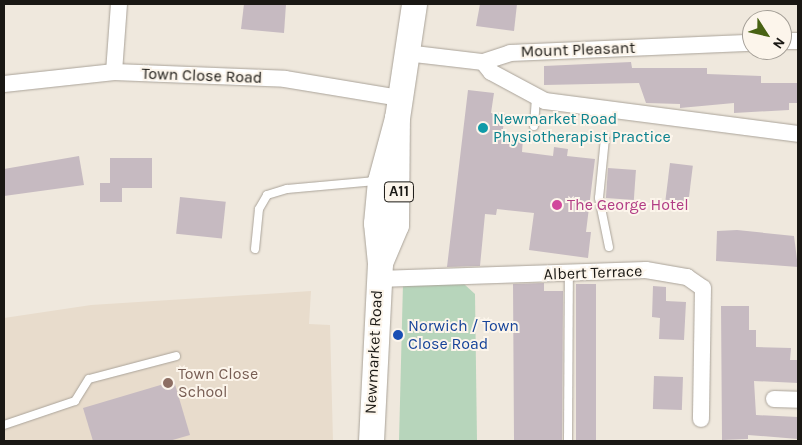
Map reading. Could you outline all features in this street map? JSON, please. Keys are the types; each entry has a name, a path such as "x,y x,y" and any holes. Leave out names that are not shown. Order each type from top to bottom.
{"main road":[{"name":"Newmarket Road","path":"371,441 379,271 376,223 380,181 398,108 414,4"},
{"name":"Newmarket Road","path":"379,271 396,225 398,108"}],"street":[{"path":"114,72 119,4"},
{"name":"Mount Pleasant","path":"406,53 483,62 510,53 742,43"},
{"path":"483,62 491,72 536,96 798,134"},
{"name":"Town Close Road","path":"4,84 114,72 285,79 398,108"},
{"name":"Albert Terrace","path":"379,271 569,274 646,270 687,277 703,288 701,419"},
{"path":"774,399 798,400"}],"lane":[{"path":"534,126 536,96"},
{"path":"605,138 599,198 609,247"},
{"path":"255,249 260,209 267,195 287,188 380,181"},
{"path":"568,441 569,274"},
{"path":"4,425 75,401 89,379 176,356"}],"shaded area":[{"name":"Town Close School","path":"311,291 309,324 330,325 333,441 4,441 4,318 91,305"}],"green space":[{"path":"403,283 464,284 475,294 477,441 399,441"}],"building":[{"path":"244,4 286,4 284,33 241,29"},
{"path":"480,4 517,4 514,31 476,26"},
{"path":"631,62 632,68 707,68 707,74 761,76 761,83 798,83 798,103 789,103 789,110 734,113 734,103 680,108 680,104 646,103 639,83 544,85 544,66"},
{"path":"468,90 494,93 491,113 505,114 502,136 523,138 522,152 553,156 554,147 568,149 567,156 595,159 586,232 591,232 588,258 529,250 534,213 497,209 496,215 485,214 480,266 447,267"},
{"path":"79,156 84,185 4,196 4,169"},
{"path":"110,158 152,158 152,188 122,188 122,202 100,202 100,183 110,183"},
{"path":"670,163 693,166 688,203 665,200"},
{"path":"608,168 636,170 634,200 606,198"},
{"path":"180,197 226,202 222,239 176,234"},
{"path":"737,230 794,236 798,267 716,261 717,231"},
{"path":"544,283 544,291 563,291 562,441 514,441 513,284"},
{"path":"576,284 596,284 596,441 576,441"},
{"path":"653,286 666,287 666,301 686,302 684,340 659,339 660,318 652,317"},
{"path":"721,306 749,306 749,330 756,330 756,347 791,348 790,360 798,360 798,383 754,381 756,415 798,417 798,439 748,435 748,439 722,440"},
{"path":"654,376 683,377 682,410 653,409"},
{"path":"174,381 190,435 169,441 93,441 83,408"}],"place":[{"name":"Newmarket Road Physiotherapist Practice","path":"483,128"},
{"name":"The George Hotel","path":"557,205"},
{"name":"Norwich / Town Close Road","path":"398,335"},
{"name":"Town Close School","path":"168,383"}]}
